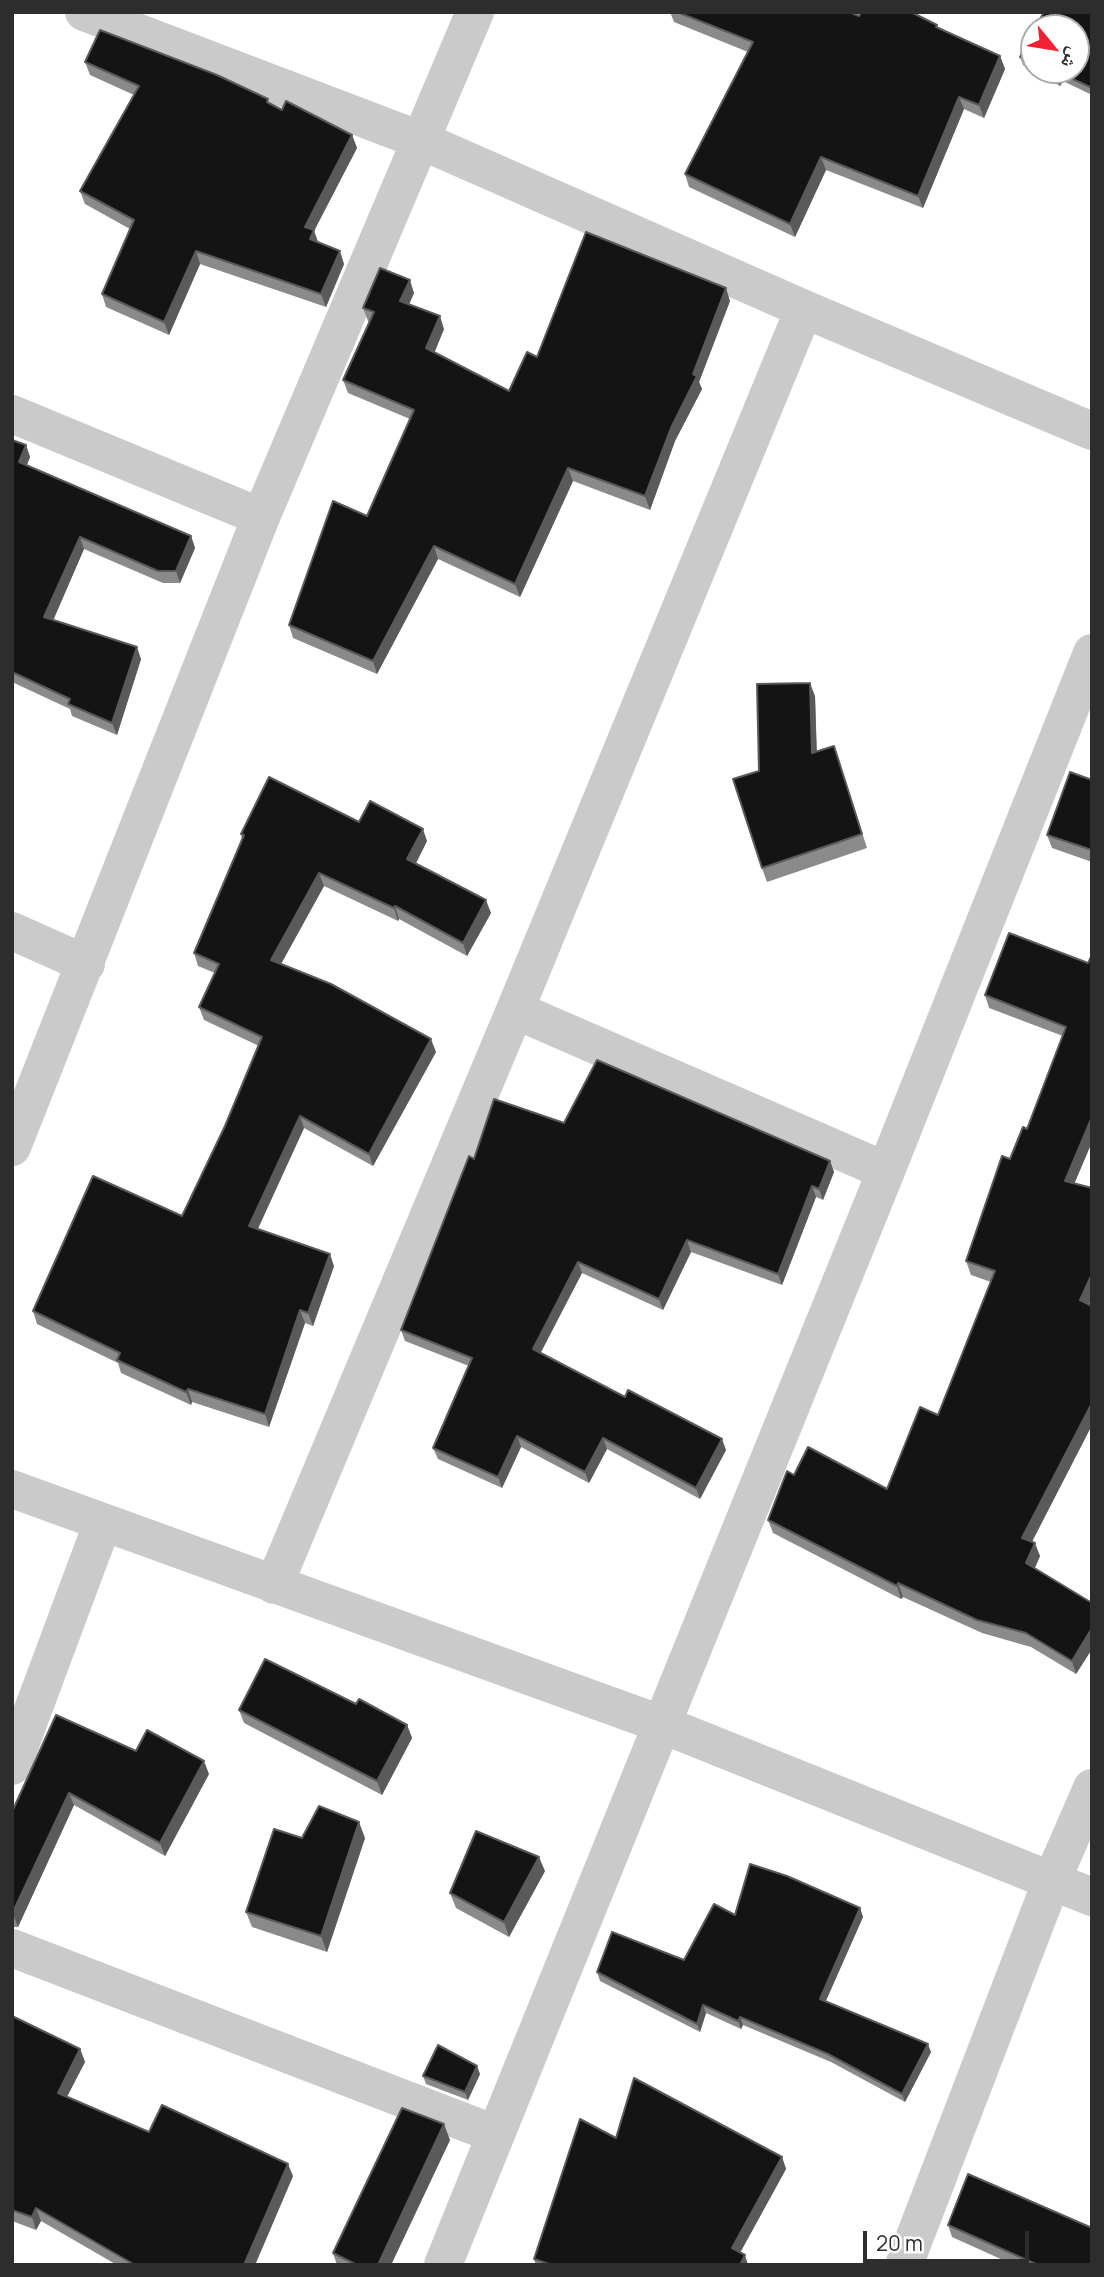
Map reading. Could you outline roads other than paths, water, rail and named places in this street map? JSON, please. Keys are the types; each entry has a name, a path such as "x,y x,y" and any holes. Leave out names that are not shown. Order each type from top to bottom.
{"street":[{"path":"84,12 420,140 804,309 1092,431"},
{"path":"12,1147 261,517 475,12"},
{"path":"274,1585 804,309"},
{"path":"12,414 261,517"},
{"path":"443,2265 886,1171 1092,653"},
{"path":"12,931 86,964"},
{"path":"515,1010 886,1171"},
{"path":"12,1489 661,1724 1092,1897"},
{"path":"12,1766 103,1522"},
{"path":"904,2265 1052,1880 1092,1788"},
{"path":"12,1948 495,2134"}]}
